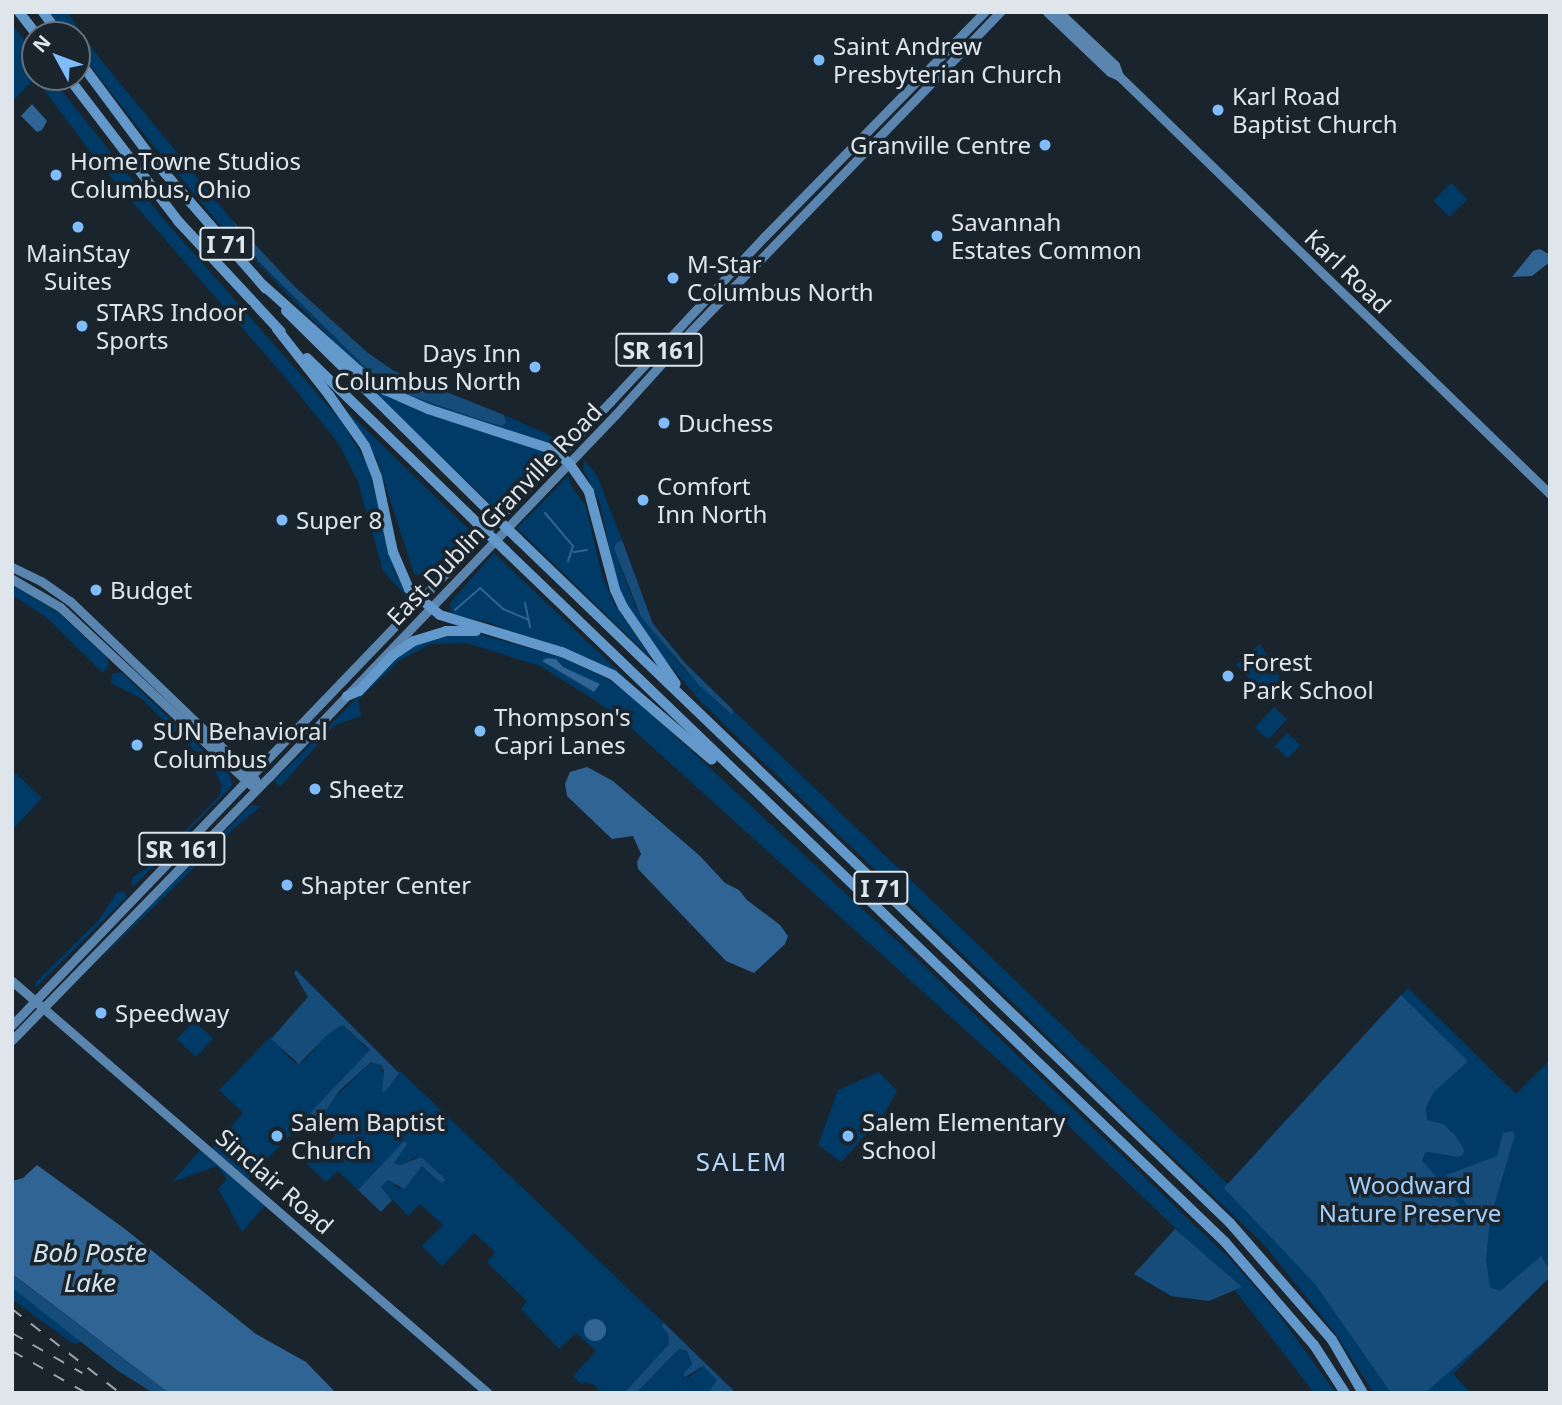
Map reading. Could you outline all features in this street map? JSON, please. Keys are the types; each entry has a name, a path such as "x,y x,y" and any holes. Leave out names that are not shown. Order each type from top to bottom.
{"highway":[{"name":"I 71","path":"91,77 150,156 318,346 1230,1223 1332,1340 1363,1393"},
{"name":"I 71","path":"79,91 178,221 277,329 772,809 1226,1242 1314,1345 1345,1393"},
{"path":"263,285 358,370 385,390 429,410 533,442 565,459 589,492 622,607 699,713"},
{"path":"277,329 336,403 365,446 377,477 400,574 421,600 449,619 562,652 613,675 772,809"},
{"path":"347,696 359,691 393,655 414,641 446,631 491,632"}],"main road":[{"name":"East Dublin Granville Road","path":"12,1040 347,696 430,608 765,236 984,12"},
{"name":"East Dublin Granville Road","path":"12,1025 421,600 565,459 1000,12"},
{"name":"Karl Road","path":"1047,12 1110,72 1119,76 1550,494"},
{"name":"Karl Road","path":"1059,12 1115,65 1119,76"},
{"path":"12,568 41,581 71,601 254,775 259,787"},
{"path":"12,579 60,607 246,783 259,787"},
{"name":"Sinclair Road","path":"12,981 488,1393"}],"green space":[{"path":"50,12 67,12 73,21 57,21"},
{"path":"12,24 21,36 23,91 12,102"},
{"path":"91,46 232,220 257,261 369,371 386,383 506,418 504,415 562,441 549,444 429,405 380,382 346,354 219,224 91,66"},
{"path":"45,91 62,91 161,216 343,423 368,466 394,570 407,597 383,571 358,482 339,444 291,384 102,167"},
{"path":"1451,183 1467,199 1450,217 1433,201"},
{"path":"232,220 295,287 368,353 394,371 504,415 506,422 503,426 487,422 406,394 369,371 258,261"},
{"path":"360,379 546,451 550,458 498,511"},
{"path":"349,413 475,535 431,578 414,574 378,462"},
{"name":"Woodward Nature Preserve","path":"585,460 597,476 622,540 618,541 614,550 636,608 681,666 730,714 733,710 1228,1184 1408,988 1516,1094 1550,1060 1550,1277 1453,1374 1471,1393 1374,1393 1332,1329 1266,1247 702,703 661,655 624,601 614,571 600,503 583,469"},
{"path":"568,476 572,487 586,506 602,576 614,604 653,660 517,528"},
{"path":"622,540 653,624 686,664 733,710 732,715 699,685 641,617 614,549 616,543"},
{"path":"494,553 634,686 491,623 451,614 450,603"},
{"path":"12,584 60,614 105,656 109,663 106,670 102,672 46,617 12,595"},
{"path":"475,633 561,657 608,679 633,697 921,963 1231,1260 1276,1311 1336,1393 1314,1393 1221,1272 1025,1084 629,726 596,701 540,666 467,643 431,644 400,660 358,700 361,716 335,725 280,787 274,781 395,660 417,644 442,635"},
{"path":"1260,644 1282,680 1263,688 1258,687 1236,665"},
{"path":"121,672 230,776 233,785 134,886 131,883 133,877 154,863 219,796 222,786 215,771 142,699 111,683 112,674"},
{"path":"1274,707 1287,719 1268,740 1255,727"},
{"path":"1287,733 1300,745 1288,758 1275,746"},
{"path":"15,773 42,798 12,830 12,776"},
{"path":"251,805 261,806 233,829 96,964 146,910"},
{"path":"117,892 125,892 127,897 36,987 36,982 99,920"},
{"path":"296,970 399,1073 386,1091 382,1092 384,1071 381,1065 371,1062 339,1091 319,1121 310,1113 370,1050 344,1026 340,1026 326,1036 299,1064 271,1039 308,997 294,973"},
{"name":"Woodward Nature Preserve","path":"1401,995 1468,1061 1434,1092 1426,1107 1427,1120 1443,1124 1454,1134 1464,1149 1463,1155 1458,1157 1429,1152 1425,1153 1422,1161 1450,1191 1473,1224 1475,1217 1446,1175 1497,1156 1503,1133 1512,1131 1515,1135 1490,1219 1486,1260 1490,1287 1500,1291 1541,1256 1550,1271 1550,1277 1489,1337 1425,1393 1391,1393 1315,1284 1224,1188"},
{"path":"194,1021 213,1039 196,1057 177,1039"},
{"path":"344,1026 370,1052 249,1178 247,1188 265,1205 242,1232 218,1189 227,1179 217,1166 172,1182 201,1149 212,1148 243,1113 219,1090 271,1036 288,1057 296,1063 303,1062 326,1035"},
{"path":"375,1061 381,1065 385,1082 399,1073 398,1069 664,1323 661,1326 668,1333 669,1344 624,1393 601,1393 594,1385 584,1382 582,1385 573,1376 596,1351 576,1333 559,1349 521,1309 527,1301 487,1262 495,1252 474,1233 442,1266 422,1246 443,1225 420,1204 408,1216 381,1187 388,1180 400,1189 419,1168 425,1167 417,1157 400,1165 394,1163 407,1141 358,1190 338,1171 326,1182 307,1164 335,1136 319,1121 328,1104"},
{"path":"879,1072 897,1091 884,1114 841,1162 818,1145 838,1090"},
{"path":"404,1141 408,1143 394,1163 400,1165 421,1157 446,1180 441,1183 422,1166 404,1189 388,1180 381,1187 392,1200 381,1212 358,1190"},
{"path":"1175,1229 1242,1287 1209,1301 1171,1296 1134,1274"},
{"path":"12,1274 169,1393 153,1393 117,1370 12,1288"},
{"path":"12,1288 82,1341 75,1344 69,1341 21,1306 12,1299"},
{"path":"664,1323 736,1393 708,1393 717,1380 703,1366 685,1377 683,1374 692,1364 687,1351 679,1349 636,1393 624,1393 669,1344 668,1334 661,1326"},
{"path":"679,1349 687,1351 692,1364 683,1374 688,1378 703,1366 718,1380 708,1393 636,1393"}],"water":[{"path":"32,104 47,121 42,130 37,132 21,116"},
{"path":"1540,249 1550,255 1550,262 1532,276 1512,277 1533,251"},
{"path":"547,658 556,659 563,667 600,684 594,692 542,661"},
{"path":"587,767 613,781 700,856 725,883 739,890 747,900 780,925 788,936 785,944 754,973 726,961 638,869 637,862 641,854 633,836 612,839 567,796 565,784 570,772"},
{"name":"Bob Poste Lake","path":"37,1165 125,1229 256,1334 306,1362 336,1393 169,1393 12,1274 12,1181 23,1178"},
{"path":"595,1319 605,1326 606,1330 599,1340 595,1341 585,1334 584,1330 591,1320"}],"waterway":[{"path":"545,513 573,546 568,561"},
{"path":"574,552 587,550"},
{"path":"455,610 480,588 503,609 529,620"},
{"path":"525,603 530,627"}],"railway":[{"path":"12,1309 120,1393"},
{"path":"12,1333 82,1373"},
{"path":"12,1351 86,1393"}],"place":[{"name":"Saint Andrew Presbyterian Church","path":"819,60"},
{"name":"Karl Road Baptist Church","path":"1218,110"},
{"name":"Granville Centre","path":"1045,145"},
{"name":"HomeTowne Studios Columbus, Ohio","path":"56,175"},
{"name":"MainStay Suites","path":"78,227"},
{"name":"Savannah Estates Common","path":"937,236"},
{"name":"M-Star Columbus North","path":"673,278"},
{"name":"STARS Indoor Sports","path":"82,326"},
{"name":"Days Inn Columbus North","path":"535,367"},
{"name":"Duchess","path":"664,423"},
{"name":"Comfort Inn North","path":"643,500"},
{"name":"Super 8","path":"282,520"},
{"name":"Budget","path":"96,590"},
{"name":"Forest Park School","path":"1228,676"},
{"name":"Thompson's Capri Lanes","path":"480,731"},
{"name":"SUN Behavioral Columbus","path":"137,745"},
{"name":"Sheetz","path":"315,789"},
{"name":"Shapter Center","path":"287,885"},
{"name":"Speedway","path":"101,1013"},
{"name":"Salem Baptist Church","path":"277,1136"},
{"name":"Salem Elementary School","path":"848,1136"}],"district":[{"name":"SALEM","path":"742,1162"}]}
